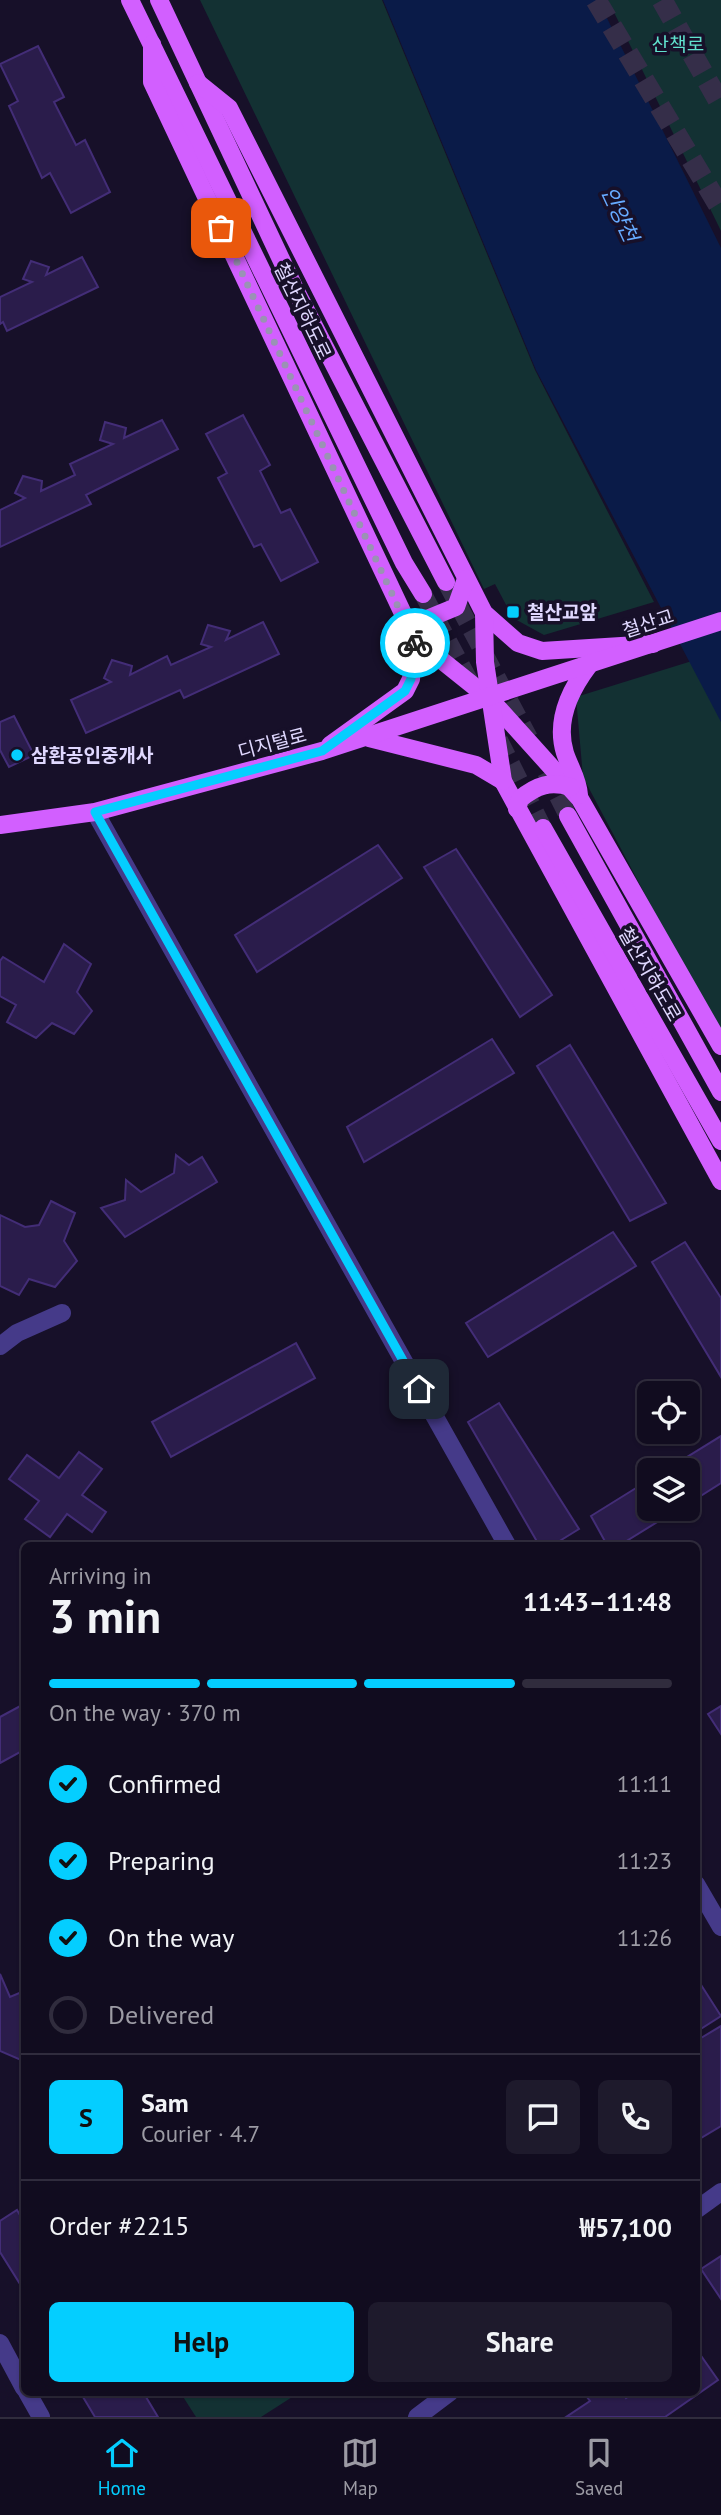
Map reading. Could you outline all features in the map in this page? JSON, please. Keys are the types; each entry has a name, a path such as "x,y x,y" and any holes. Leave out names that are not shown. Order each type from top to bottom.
{"main road":[{"name":"철산지하도로","path":"130,0 404,563 423,594"},
{"name":"철산지하도로","path":"159,0 295,289 446,582"},
{"path":"152,44 152,82 415,639 490,699 575,793 721,1046"},
{"path":"198,83 229,108 484,613 494,624 527,647 585,658 563,717 565,752 578,780 575,793"},
{"path":"404,617 422,621 456,607 466,579"},
{"path":"484,613 490,699 503,781 721,1181"},
{"name":"철산교","path":"585,658 653,644 721,621"},
{"path":"322,751 405,691 411,679 415,639"},
{"name":"디지털로","path":"0,825 95,812 369,738 490,699 585,658"},
{"path":"369,738 476,765 503,781"},
{"path":"517,809 520,799 545,784 556,783 575,793"},
{"name":"철산지하도로","path":"568,816 721,1092"},
{"name":"철산지하도로","path":"543,828 721,1141"}],"street":[{"path":"95,812 505,1542"},
{"path":"0,1346 17,1333 62,1314"},
{"path":"700,1891 721,1927"},
{"path":"700,2207 721,2192"},
{"path":"0,2343 21,2382"},
{"path":"29,2396 41,2417"},
{"path":"417,2417 445,2396"}],"green space":[{"path":"200,0 382,0 535,370 654,602 544,635 513,618 495,584 484,589"},
{"name":"산책로","path":"608,0 721,0 721,231"},
{"path":"721,652 721,1038 583,777 576,697"},
{"path":"183,2396 294,2396 261,2417 196,2417"}],"water":[{"name":"안양천","path":"383,0 598,0 721,248 721,722 536,370"}],"building":[{"path":"38,46 64,97 54,102 76,145 85,140 110,192 71,213 50,173 42,178 9,106 18,101 0,64"},
{"path":"82,257 98,287 7,331 3,322 0,324 0,297 32,282 23,279 31,261 49,267 46,275"},
{"path":"243,415 270,465 260,471 281,513 290,509 318,562 281,581 261,544 254,547 218,478 227,473 206,434"},
{"path":"162,420 178,449 86,495 91,504 0,547 0,510 25,498 15,493 23,476 42,481 41,491 75,475 70,464 113,444 100,440 105,422 126,428 124,438"},
{"path":"263,622 279,654 184,698 180,690 86,733 71,700 111,682 104,678 112,660 132,666 130,675 167,656 171,665 211,647 201,644 208,625 230,631 226,640"},
{"path":"14,716 34,755 9,767 0,750 0,722"},
{"path":"378,845 402,878 257,972 235,935"},
{"path":"456,849 552,995 520,1017 424,867"},
{"path":"64,944 91,964 77,992 92,1011 74,1034 52,1023 36,1038 7,1022 16,1005 0,996 0,961 3,957 44,982"},
{"path":"492,1039 514,1073 364,1162 347,1127"},
{"path":"570,1045 666,1203 630,1221 537,1066"},
{"path":"176,1155 189,1165 202,1157 217,1182 125,1237 101,1208 125,1200 126,1180 141,1192 174,1173"},
{"path":"51,1201 75,1213 64,1241 77,1261 55,1287 29,1279 19,1295 0,1286 0,1215 25,1227 39,1225"},
{"path":"613,1232 636,1266 488,1357 466,1323"},
{"path":"685,1242 721,1298 721,1377 652,1262"},
{"path":"296,1343 315,1378 171,1457 152,1422"},
{"path":"499,1403 579,1529 558,1542 537,1542 468,1422"},
{"path":"721,1436 721,1483 700,1496 700,1458 685,1458"},
{"path":"79,1452 102,1469 82,1495 106,1512 92,1532 67,1514 50,1537 25,1519 39,1501 9,1479 27,1455 59,1478"},
{"path":"637,1487 637,1521 659,1521 625,1542 605,1542 591,1516"},
{"path":"21,1706 21,1752 0,1763 0,1717"},
{"path":"721,1706 721,1734 708,1714"},
{"path":"0,1974 10,1997 21,1992 21,2060 0,2051"},
{"path":"700,1983 721,2016 700,2029"},
{"path":"721,2026 721,2126 700,2139 700,2039"},
{"path":"17,2210 21,2217 20,2284 0,2252 0,2221"},
{"path":"721,2256 721,2299 701,2269"},
{"path":"700,2354 718,2380 700,2393"},
{"path":"82,2396 145,2396 158,2417 95,2417"},
{"path":"586,2396 695,2396 665,2417 566,2417 590,2401"}],"tunnel":[{"path":"596,0 721,209"},
{"path":"662,0 721,105"},
{"path":"446,582 529,738"},
{"path":"423,594 471,684"},
{"path":"499,740 543,828"},
{"path":"546,772 568,816"}],"way so far":[{"path":"221,228 415,643"}],"place":[{"name":"철산교앞","path":"513,612"},
{"name":"삼환공인중개사","path":"17,755"}],"route":[{"path":"415,643 411,679 405,691 322,751 95,812 419,1389"}]}
